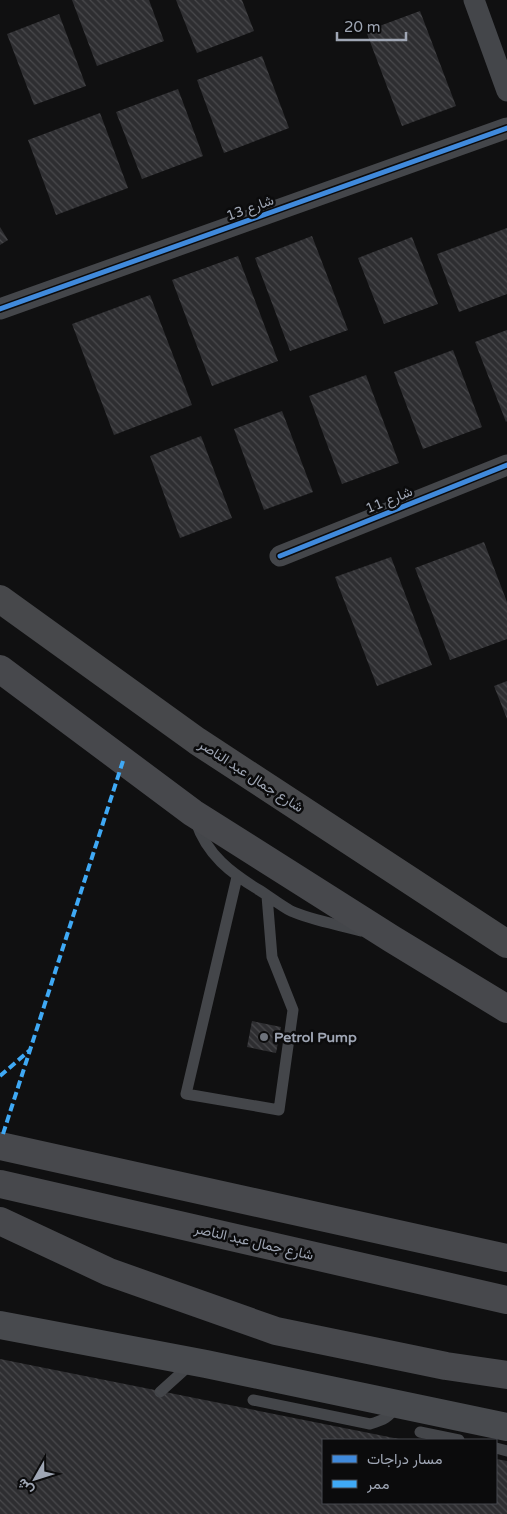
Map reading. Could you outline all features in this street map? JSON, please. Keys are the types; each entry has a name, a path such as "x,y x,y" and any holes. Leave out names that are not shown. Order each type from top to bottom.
{"highway":[{"path":"0,669 194,813 392,939 507,1009"},
{"path":"0,1133 56,1147 145,1178"},
{"path":"0,1146 507,1258"},
{"name":"شارع جمال عبد الناصر","path":"0,1184 507,1300"},
{"path":"0,1222 109,1272 276,1331 446,1366 507,1375"}],"main road":[{"name":"شارع جمال عبد الناصر","path":"0,599 198,741 507,944"},
{"path":"0,1325 194,1362 507,1427"}],"street":[{"path":"474,0 507,91"},
{"name":"شارع 13","path":"0,309 507,128"},
{"name":"شارع 11","path":"280,556 507,465"}],"lane":[{"path":"194,813 204,841 212,854 237,877 292,911 392,939"},
{"path":"237,877 186,1094 279,1110 293,1010 272,957 267,896"},
{"path":"160,1392 194,1362"},
{"path":"253,1400 370,1424 384,1420 398,1404"},
{"path":"420,1432 454,1439"}],"building":[{"path":"72,0 149,0 164,41 97,66"},
{"path":"176,0 242,0 254,31 197,53"},
{"path":"420,11 456,106 402,126 366,31"},
{"path":"59,14 86,86 34,105 7,34"},
{"path":"262,56 289,128 224,153 197,80"},
{"path":"178,89 203,156 142,179 116,112"},
{"path":"100,113 128,188 56,215 28,140"},
{"path":"0,227 8,240 0,245"},
{"path":"507,228 507,294 459,312 437,254"},
{"path":"312,236 348,330 290,351 255,258"},
{"path":"412,237 438,304 384,324 358,258"},
{"path":"238,256 278,361 212,386 172,280"},
{"path":"150,295 192,405 114,435 72,324"},
{"path":"507,330 507,421 506,422 475,342"},
{"path":"453,350 482,427 423,449 394,372"},
{"path":"366,375 399,463 342,484 309,396"},
{"path":"282,411 313,492 264,510 234,429"},
{"path":"201,436 232,518 180,538 150,456"},
{"path":"484,542 507,602 507,639 450,660 415,568"},
{"path":"391,557 432,665 377,686 335,577"},
{"path":"507,681 507,719 494,686"},
{"name":"Petrol Pump","path":"252,1021 281,1027 276,1053 247,1047"},
{"path":"0,1359 399,1439 322,1439 322,1504 497,1504 497,1459 507,1461 507,1514 0,1514"}],"marked path":[{"path":"3,1134 123,761"},
{"path":"0,1076 30,1050"}],"cycle path":[{"path":"0,309 507,128"},
{"path":"280,556 507,465"}],"place":[{"name":"Petrol Pump","path":"264,1037"}]}
